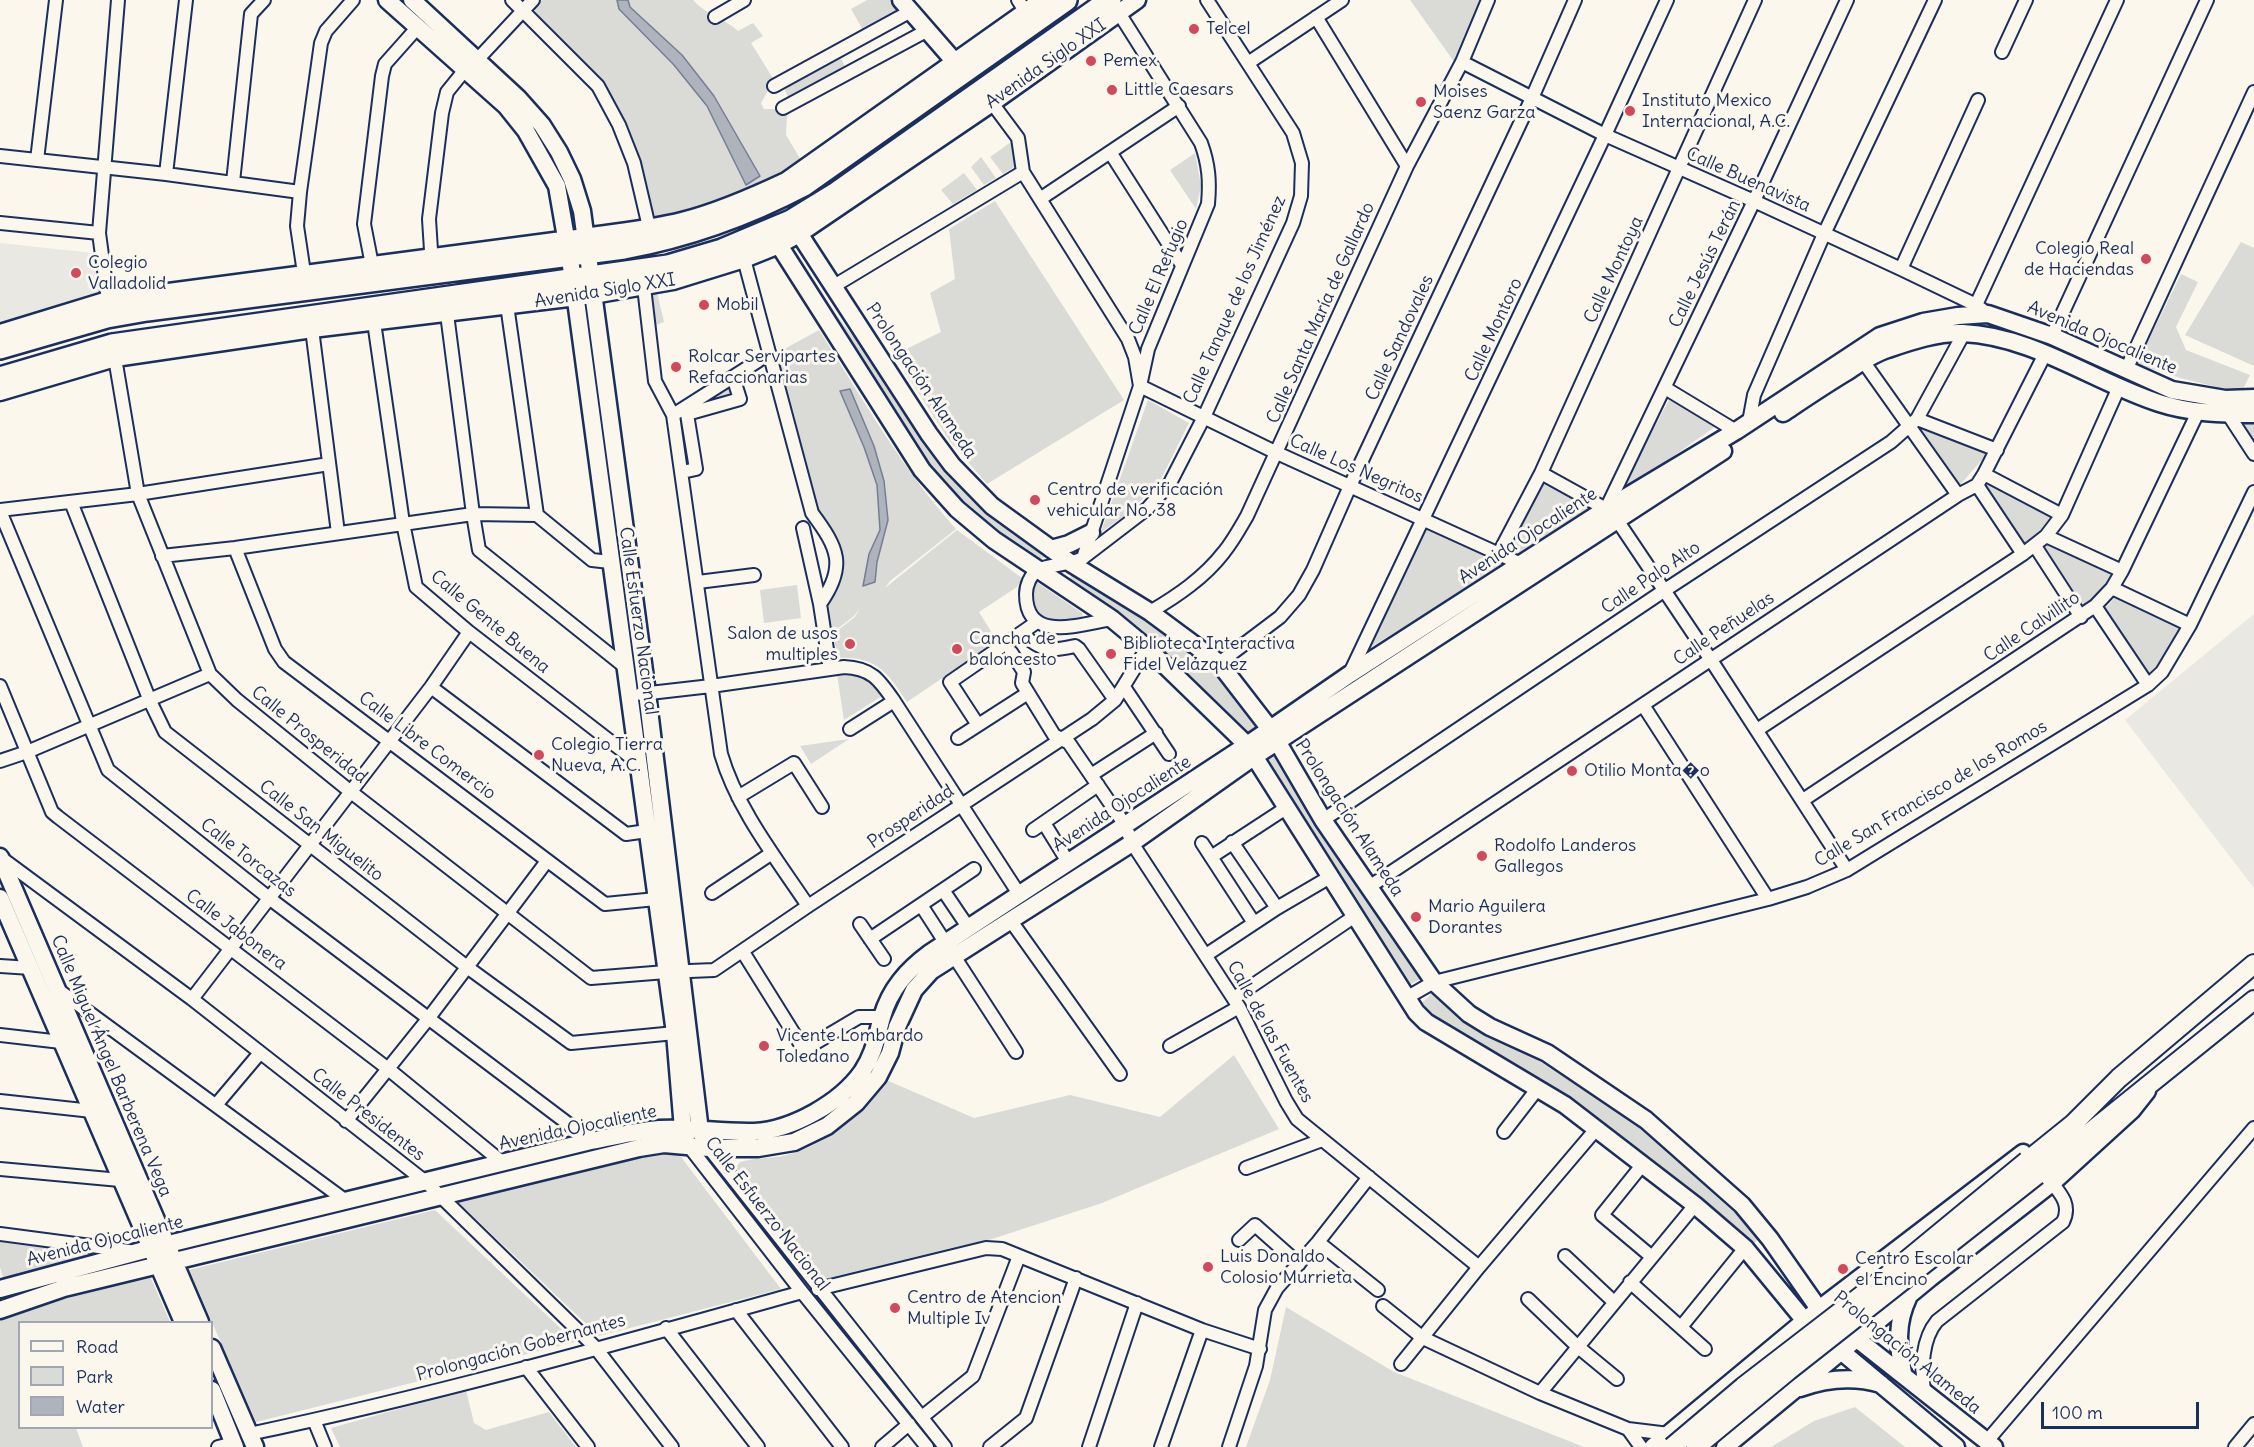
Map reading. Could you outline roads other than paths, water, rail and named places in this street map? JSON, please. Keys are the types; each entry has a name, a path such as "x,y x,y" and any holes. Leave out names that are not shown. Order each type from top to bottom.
{"highway":[{"path":"0,348 107,317 432,265 577,246 663,241 726,222 763,207 804,185 1025,12 1066,0"},
{"name":"Avenida Siglo XXI","path":"6,383 112,345 583,287 774,238 795,228 864,174 1114,6"},
{"path":"804,185 831,150"},
{"path":"681,221 726,222"}],"main road":[{"name":"Calle Esfuerzo Nacional","path":"387,0 417,28 518,98 542,125 559,153 572,179 582,211 577,246 647,693 674,972 700,1131 709,1148"},
{"name":"Calle Esfuerzo Nacional","path":"412,0 471,65"},
{"path":"577,246 681,221 752,198 786,181 1042,0"},
{"name":"Avenida Siglo XXI","path":"1114,6 1137,0"},
{"path":"906,6 955,62"},
{"name":"Avenida Siglo XXI","path":"795,228 992,103 1079,31"},
{"name":"Prolongación Alameda","path":"795,228 929,434 952,465 992,506 1052,549 1077,561 1219,663 1274,735 1323,820 1434,982 1451,999 1476,1018 1506,1035 1547,1053 1646,1120 1742,1206 1770,1239 1820,1309 1860,1336 1990,1444"},
{"path":"774,238 922,470 957,508 994,540 1112,619 1147,648 1251,751 1406,998 1426,1022 1538,1088 1597,1128 1695,1205 1745,1248 1805,1321 1956,1447"},
{"name":"Avenida Siglo XXI","path":"6,383 115,358 312,329 447,314 507,304 583,287 644,287 697,275 744,259 774,238"},
{"path":"0,333 108,300 372,265 432,265"},
{"name":"Calle Esfuerzo Nacional","path":"583,287 610,562 656,899 674,972 675,1033 685,1137"},
{"name":"Avenida Ojocaliente","path":"0,1310 64,1288 639,1148 664,1144 700,1131 758,1132 796,1122 822,1110 861,1074 876,1045 882,1017 898,982 911,967 1011,921 1132,843 1274,735 1880,336 1923,322 1982,310 2052,336 2172,390 2254,414"},
{"name":"Avenida Ojocaliente","path":"1274,735 1350,674 1521,564 1612,514 1885,349 1941,334 1964,333 2001,339 2045,354 2160,404 2198,412 2254,398"},
{"path":"1052,549 1069,544 1091,533"},
{"name":"Avenida Ojocaliente","path":"0,1289 151,1249 591,1141 658,1129 685,1137 709,1148 758,1148 794,1142 827,1126 856,1103 878,1077 890,1053 897,1027 914,990 968,927 1125,825 1251,751"},
{"name":"Calle Miguel Ángel Barberena Vega","path":"0,857 57,989 151,1249"},
{"name":"Calle Miguel Ángel Barberena Vega","path":"1,903 151,1249 166,1264 199,1321"},
{"path":"1670,1440 1771,1348 2103,1093 2254,964"},
{"path":"1696,1447 2254,1000"},
{"path":"1725,1447 1909,1296 2038,1173 2073,1124 2103,1093"},
{"path":"1653,1447 1670,1440 1896,1269 2038,1173"},
{"name":"Calle Miguel Ángel Barberena Vega","path":"166,1264 182,1321"},
{"path":"1839,1295 1838,1308 1843,1321 1860,1336"},
{"path":"1903,1373 1898,1349 1898,1330 1909,1296"},
{"path":"1771,1348 1786,1350 1795,1356 1798,1387"},
{"path":"213,1350 252,1440"},
{"path":"1798,1387 1842,1380 1881,1384"},
{"path":"213,1393 229,1446"}],"street":[{"path":"37,160 56,0"},
{"path":"108,300 99,233 118,0"},
{"path":"166,174 186,0"},
{"path":"233,182 252,14 264,0"},
{"path":"304,273 297,226 321,43 326,31 353,0"},
{"path":"512,0 598,86 619,124 634,163 649,227"},
{"path":"432,265 429,219 442,113 447,92 533,0"},
{"path":"715,17 744,0"},
{"name":"Calle Tanque de los Jiménez","path":"1077,561 1138,517 1159,497 1181,463 1293,224 1301,196 1302,163 1293,133 1207,0"},
{"path":"1248,63 1342,0"},
{"name":"Calle Santa María de Gallardo","path":"1150,612 1182,592 1224,553 1247,516 1407,166 1462,62 1488,0"},
{"name":"Calle Sandovales","path":"1219,663 1280,617 1299,595 1313,570 1532,98 1575,0"},
{"name":"Calle Montoro","path":"1350,674 1667,0"},
{"name":"Calle Montoya","path":"1499,553 1541,473 1755,0"},
{"name":"Calle Jesús Terán","path":"1612,514 1665,388 1755,201 1847,0"},
{"path":"1665,388 1742,426 1824,234 1935,0"},
{"path":"2002,52 2026,0"},
{"path":"1982,310 2118,0"},
{"path":"2052,336 2207,0"},
{"path":"774,86 906,6"},
{"name":"Calle El Refugio","path":"1077,561 1091,533 1140,386 1148,349 1182,265 1199,230 1208,204 1210,180 1208,162 1201,143 1114,6"},
{"path":"1316,17 1407,166"},
{"path":"372,265 364,224 382,76 385,64 417,28"},
{"path":"783,108 928,30"},
{"name":"Calle Buenavista","path":"1462,62 1605,135 1755,201 1901,269 1982,310"},
{"path":"2126,370 2254,92"},
{"path":"1901,269 1978,100"},
{"path":"992,103 1018,138 1023,172 1128,339 1135,357 1140,386"},
{"path":"1040,199 1179,106"},
{"path":"1110,152 1182,265"},
{"path":"0,156 233,182 300,192"},
{"path":"834,286 1023,172"},
{"path":"0,223 99,233"},
{"path":"744,259 812,513 834,551 837,569 832,587 820,604"},
{"path":"644,287 655,381 674,415 720,754 727,777 738,797 808,906"},
{"path":"507,304 537,515"},
{"path":"447,314 479,550 624,666"},
{"name":"Calle Gente Buena","path":"374,322 403,523 416,587 469,632 637,762"},
{"path":"312,329 338,533"},
{"name":"Calle Palo Alto","path":"1323,820 1665,590 1891,442 1914,422 1964,333"},
{"name":"Calle Peñuelas","path":"1369,887 1958,495 1977,485 2045,354"},
{"name":"Calle Prosperidad","path":"115,358 138,494 210,674 237,700 351,792 591,978 674,972"},
{"path":"686,411 758,361"},
{"path":"1863,361 1914,422 1958,495"},
{"path":"674,415 740,399 734,377"},
{"name":"Calle Los Negritos","path":"1140,386 1277,453 1521,564"},
{"path":"1757,730 2035,546 2046,536 2062,515 2119,387"},
{"path":"2227,406 2254,454"},
{"path":"682,472 696,469 686,411"},
{"name":"Calle Calvillito","path":"1803,800 2096,606 2112,588 2122,571 2198,412"},
{"path":"1914,422 1997,450"},
{"path":"0,511 138,494 329,464"},
{"path":"1541,473 1612,514 1665,590 1847,870"},
{"path":"1984,474 2062,515"},
{"path":"1977,485 2023,554"},
{"name":"Calle San Francisco de los Romos","path":"1406,998 1434,982 1768,899 1807,887 1847,870 2148,685 2162,672 2190,625 2254,492"},
{"name":"Calle San Miguelito","path":"71,502 150,701 165,732 467,967 571,1043 675,1033"},
{"name":"Calle Torcazas","path":"0,511 108,770 269,898 591,1141"},
{"path":"162,556 235,548 473,514 537,515 592,560 610,562"},
{"path":"803,528 820,604 830,669"},
{"path":"2046,536 2122,571"},
{"path":"2035,546 2081,617"},
{"name":"Calle Libre Comercio","path":"235,548 275,649 284,662 605,904 656,899"},
{"path":"1077,561 1038,570 1029,580 1026,588 1028,609 1037,622 1049,627 1063,628 1112,619"},
{"path":"698,582 754,575"},
{"path":"2112,588 2190,625"},
{"path":"2096,606 2148,685"},
{"path":"978,725 950,682 1037,622"},
{"path":"192,999 431,687 469,632"},
{"path":"1022,634 1046,650 1075,646 1115,700"},
{"name":"Prosperidad","path":"674,972 714,970 1092,720 1115,700 1147,648"},
{"name":"Calle de las Fuentes","path":"1011,652 1024,672 1022,683 1054,735 1070,743 1125,825 1132,843 1237,1002 1286,1101 1298,1119 1479,1267"},
{"path":"628,696 830,669 858,668 874,674 894,701 1019,894"},
{"path":"0,761 27,752 210,674"},
{"name":"Calle Jabonera","path":"0,686 52,812 387,1068 503,1163"},
{"path":"431,687 626,834 647,831"},
{"path":"1124,687 1169,754"},
{"path":"958,738 1028,693"},
{"path":"850,729 894,701"},
{"path":"1643,705 1768,899"},
{"path":"1068,862 1038,827 1094,780 1156,733"},
{"path":"738,797 794,763 822,807"},
{"path":"1211,857 1286,808"},
{"path":"1232,842 1277,908"},
{"path":"1202,843 1254,923"},
{"path":"712,893 772,852"},
{"name":"Calle Presidentes","path":"0,857 192,999 259,1054 427,1183 596,1347 672,1447"},
{"path":"346,1121 428,1018 547,861"},
{"path":"870,939 974,869"},
{"path":"1206,955 1277,908 1330,877"},
{"path":"944,890 968,927"},
{"path":"921,905 1016,1052"},
{"path":"1170,1046 1237,1002 1355,916"},
{"path":"1011,921 1120,1074"},
{"path":"860,924 884,959"},
{"path":"743,952 804,1047 810,1046 859,1017 882,1017"},
{"path":"0,966 31,968"},
{"path":"57,989 346,1201"},
{"path":"0,1035 61,1042"},
{"path":"216,1105 259,1054"},
{"path":"1504,1132 1538,1088"},
{"path":"0,1101 92,1111"},
{"path":"1401,1364 1479,1267 1597,1128"},
{"path":"1990,1444 2188,1203 2254,1128"},
{"name":"Calle Esfuerzo Nacional","path":"685,1137 802,1292 927,1447"},
{"path":"1246,1168 1322,1140"},
{"name":"Calle Esfuerzo Nacional","path":"709,1148 945,1447"},
{"path":"1643,1164 1602,1215 1652,1257"},
{"path":"0,1169 120,1180"},
{"path":"1924,1391 1924,1356 1927,1340 1937,1321 2063,1222 2067,1213 2066,1202 2038,1173"},
{"path":"1229,1447 1256,1366 1265,1310 1276,1288 1318,1242 1369,1177"},
{"path":"1540,1393 1695,1205"},
{"path":"1239,1240 1255,1225 1299,1264"},
{"path":"0,1234 151,1249"},
{"path":"1318,1242 1377,1290"},
{"path":"818,1289 986,1248 1002,1249 1203,1330 1260,1349"},
{"path":"1681,1327 1745,1248"},
{"path":"922,1417 973,1376 1018,1256"},
{"path":"1565,1256 1614,1302"},
{"path":"990,1447 1026,1418 1076,1278"},
{"path":"1630,1282 1706,1348"},
{"name":"Prolongación Gobernantes","path":"252,1440 314,1420 526,1367 802,1292"},
{"path":"1528,1299 1577,1346 1617,1379"},
{"path":"1089,1447 1137,1303"},
{"path":"1383,1305 1423,1338 1540,1393 1628,1429 1670,1440"},
{"path":"736,1310 842,1447"},
{"path":"666,1328 758,1447"},
{"path":"1161,1447 1203,1330"},
{"path":"526,1367 588,1447"},
{"path":"314,1420 325,1447"},
{"path":"882,1447 909,1424"},
{"path":"2235,1447 2254,1424"},
{"path":"1628,1429 1641,1447"}],"water":[{"path":"617,0 628,0 630,7 682,55 714,96 760,176 746,185 707,106 674,65 619,9"},
{"path":"850,389 874,446 884,481 888,520 877,562 875,582 863,586 869,554 880,530 877,485 864,447 840,391"}],"place":[{"name":"Telcel","path":"1194,29"},
{"name":"Pemex","path":"1091,61"},
{"name":"Little Caesars","path":"1112,90"},
{"name":"Moises Saenz Garza","path":"1421,102"},
{"name":"Instituto Mexico Internacional, A.C.","path":"1630,111"},
{"name":"Colegio Real de Haciendas","path":"2146,259"},
{"name":"Colegio Valladolid","path":"76,273"},
{"name":"Mobil","path":"704,305"},
{"name":"Rolcar Servipartes Refaccionarias","path":"676,367"},
{"name":"Centro de verificación vehicular No. 38","path":"1035,500"},
{"name":"Salon de usos multiples","path":"850,644"},
{"name":"Cancha de baloncesto","path":"957,649"},
{"name":"Biblioteca Interactiva Fidel Velázquez","path":"1111,654"},
{"name":"Colegio Tierra Nueva, A.C.","path":"539,755"},
{"name":"Otilio Monta�o","path":"1572,771"},
{"name":"Rodolfo Landeros Gallegos","path":"1482,856"},
{"name":"Mario Aguilera Dorantes","path":"1416,917"},
{"name":"Vicente Lombardo Toledano","path":"764,1046"},
{"name":"Luis Donaldo Colosio Murrieta","path":"1208,1267"},
{"name":"Centro Escolar el Encino","path":"1843,1269"},
{"name":"Centro de Atencion Multiple Iv","path":"895,1308"}]}
